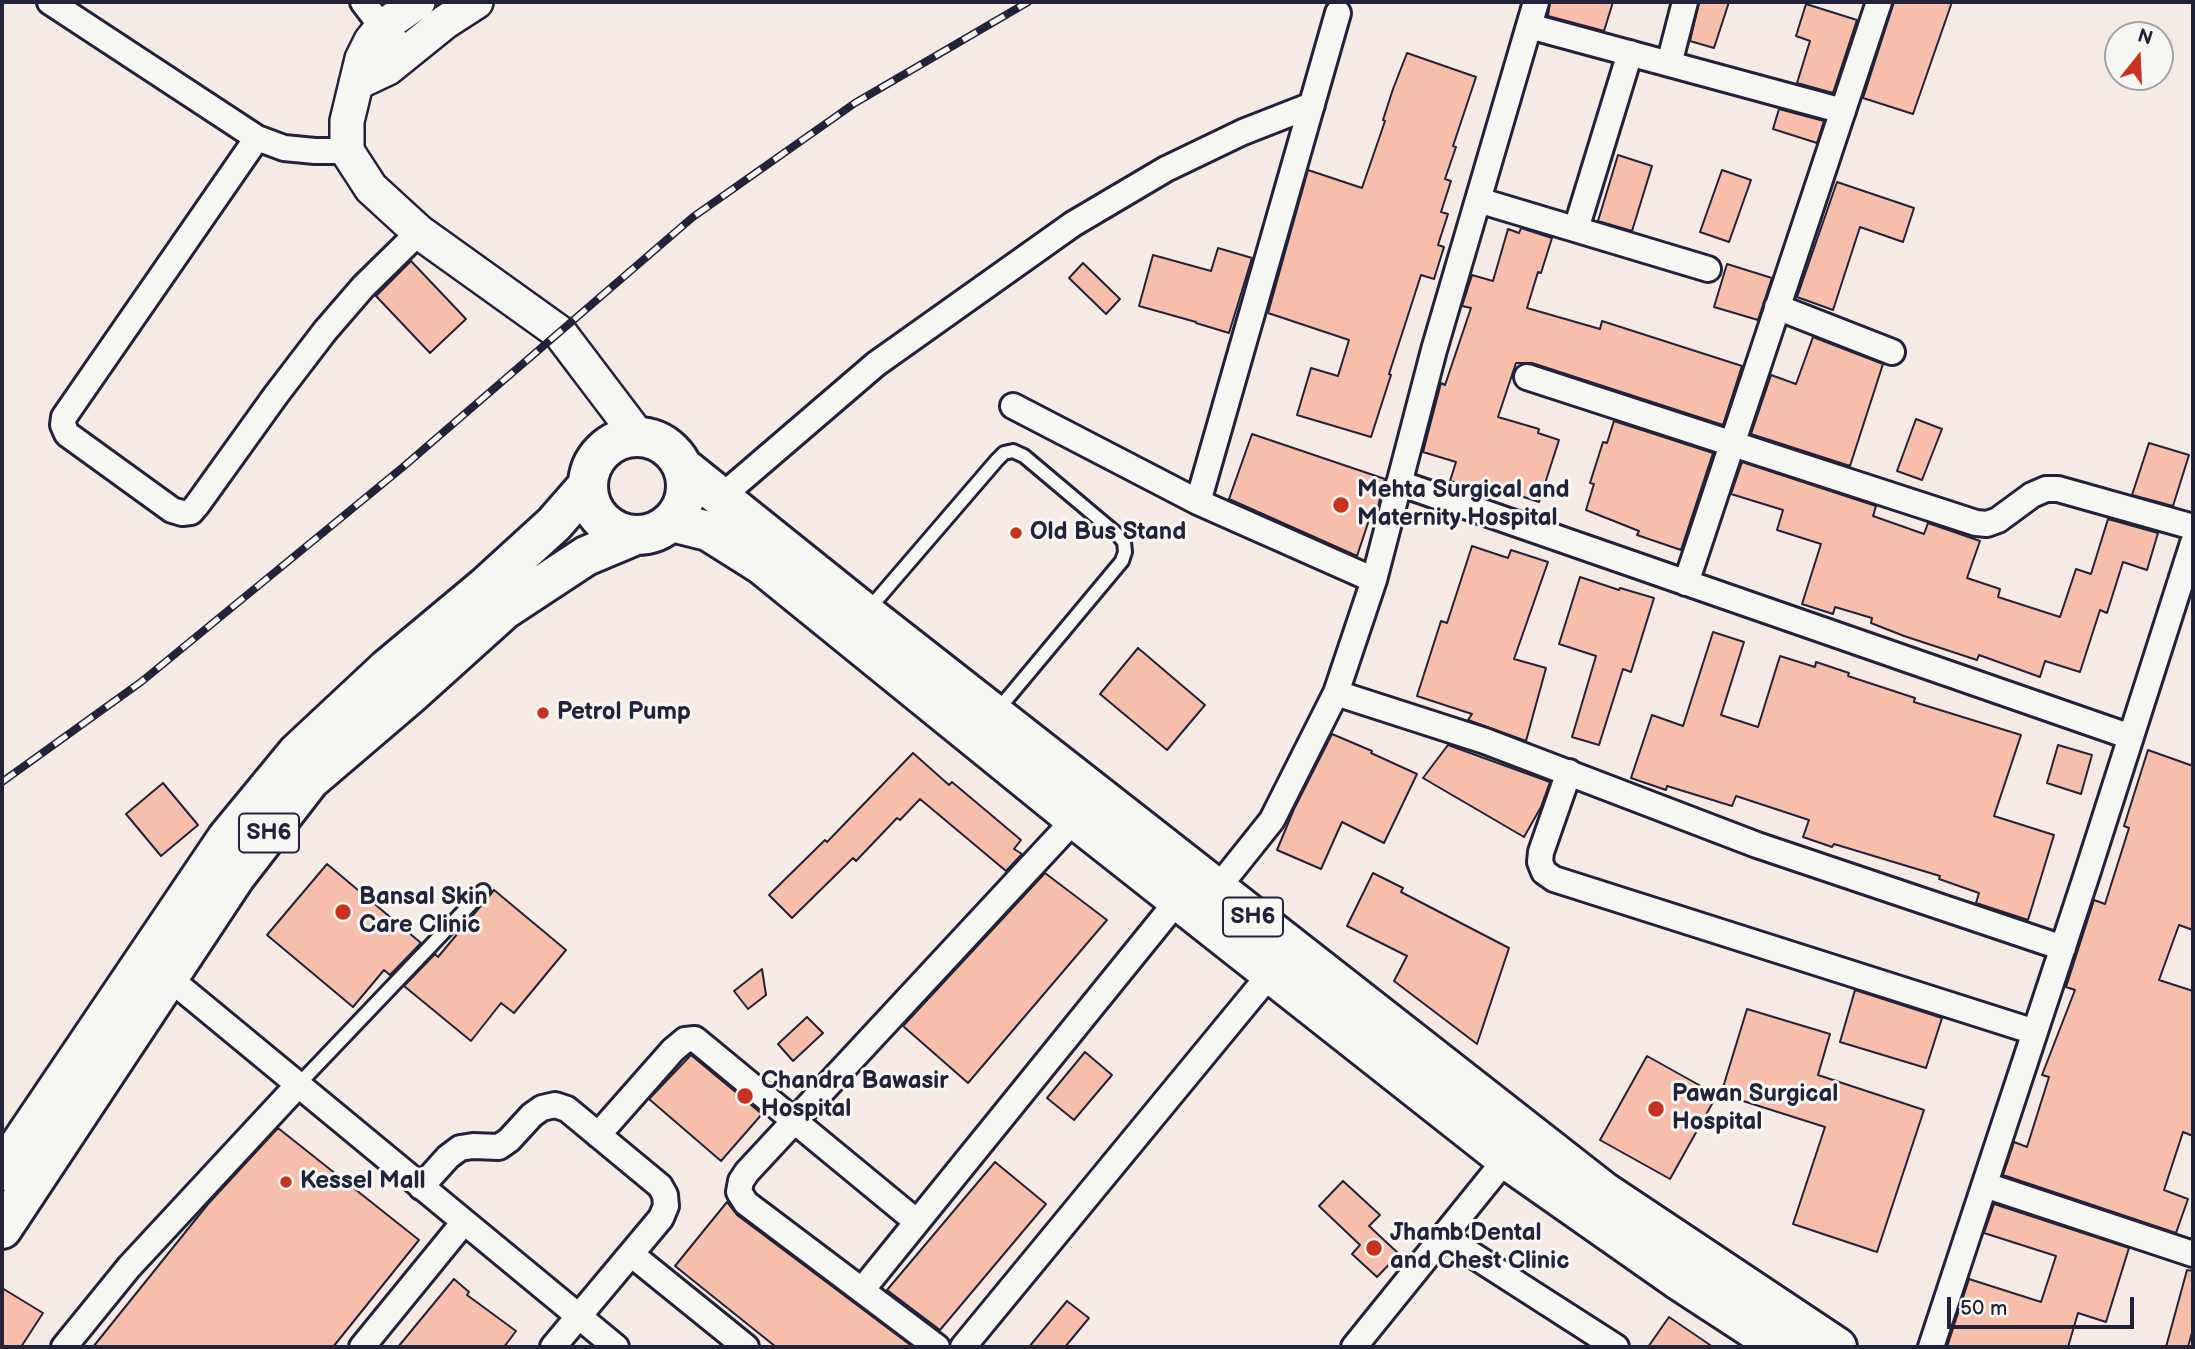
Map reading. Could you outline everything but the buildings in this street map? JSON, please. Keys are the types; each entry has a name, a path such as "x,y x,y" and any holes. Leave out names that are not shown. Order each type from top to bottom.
{"main road":[{"name":"SH6","path":"2,1171 226,838 297,752 388,668 554,524 588,485 590,469 603,450 621,439 638,436 658,441 673,452 683,467 865,613 984,726 1075,819 1198,901 1271,973 1517,1145 1603,1191 1837,1347"},
{"path":"672,522 683,506 687,487 683,467"},
{"path":"588,485 591,504 602,520 615,530 636,535"},
{"name":"SH6","path":"2,1229 235,877 310,780 504,610 586,556 636,535 656,532 672,522 708,531 762,565 984,726 1198,901 1517,1145 1677,1279 1781,1347"}],"street":[{"path":"50,2 257,138 284,148 347,151"},
{"path":"373,14 418,2"},
{"path":"356,83 388,68 445,22 476,2"},
{"path":"862,1290 917,1222 1272,820 1336,693 1374,580 1433,350 1536,2"},
{"path":"1669,64 1685,2"},
{"path":"1686,583 1879,2"},
{"path":"1198,502 1338,13"},
{"path":"373,14 408,52"},
{"path":"373,14 371,41 362,59 351,97 347,121 347,151 371,188 419,232 560,333 638,436"},
{"path":"1529,26 1843,111"},
{"path":"1576,229 1630,53"},
{"path":"721,497 876,364 1073,224 1166,169 1243,132 1312,105"},
{"path":"257,138 64,417 63,425 67,434 172,510 191,512 325,331 363,287 419,232"},
{"path":"1478,200 1708,269"},
{"path":"1777,307 1892,352"},
{"path":"1527,377 1976,523 1987,524 1998,520 2032,495 2046,489 2058,489 2193,527"},
{"path":"1013,406 1198,502 1374,580"},
{"path":"1399,483 2131,737"},
{"path":"1931,1347 2193,543"},
{"path":"1336,693 1485,741 1757,845 2063,948"},
{"path":"1569,772 1541,852 1540,862 1544,872 1554,879 2035,1032"},
{"path":"937,1347 747,1203 739,1192 741,1181 1075,819"},
{"path":"968,1346 1271,973"},
{"path":"169,978 616,1347"},
{"path":"598,1135 673,1050 685,1040 695,1039 917,1222"},
{"path":"64,1347 129,1267 298,1085"},
{"path":"421,1186 460,1148 499,1147 542,1108 555,1105 566,1109 660,1186 665,1195 666,1206 661,1217 553,1347"},
{"path":"1353,1347 1517,1145"},
{"path":"1984,1185 2192,1250"},
{"path":"362,1347 464,1222"},
{"path":"1443,1236 1616,1347"},
{"path":"631,1254 746,1347"}],"lane":[{"path":"865,613 1004,453 1013,451 1024,456 1119,536 1124,542 1122,561 984,726"},
{"path":"298,1085 483,891"}],"railway":[{"path":"2,782 141,682 403,467 693,217 855,103 1028,2"}],"place":[{"name":"Mehta Surgical and Maternity Hospital","path":"1341,505"},
{"name":"Old Bus Stand","path":"1016,533"},
{"name":"Petrol Pump","path":"543,713"},
{"name":"Bansal Skin Care Clinic","path":"343,912"},
{"name":"Chandra Bawasir Hospital","path":"745,1096"},
{"name":"Pawan Surgical Hospital","path":"1656,1109"},
{"name":"Kessel Mall","path":"286,1182"},
{"name":"Jhamb Dental and Chest Clinic","path":"1374,1248"}]}
